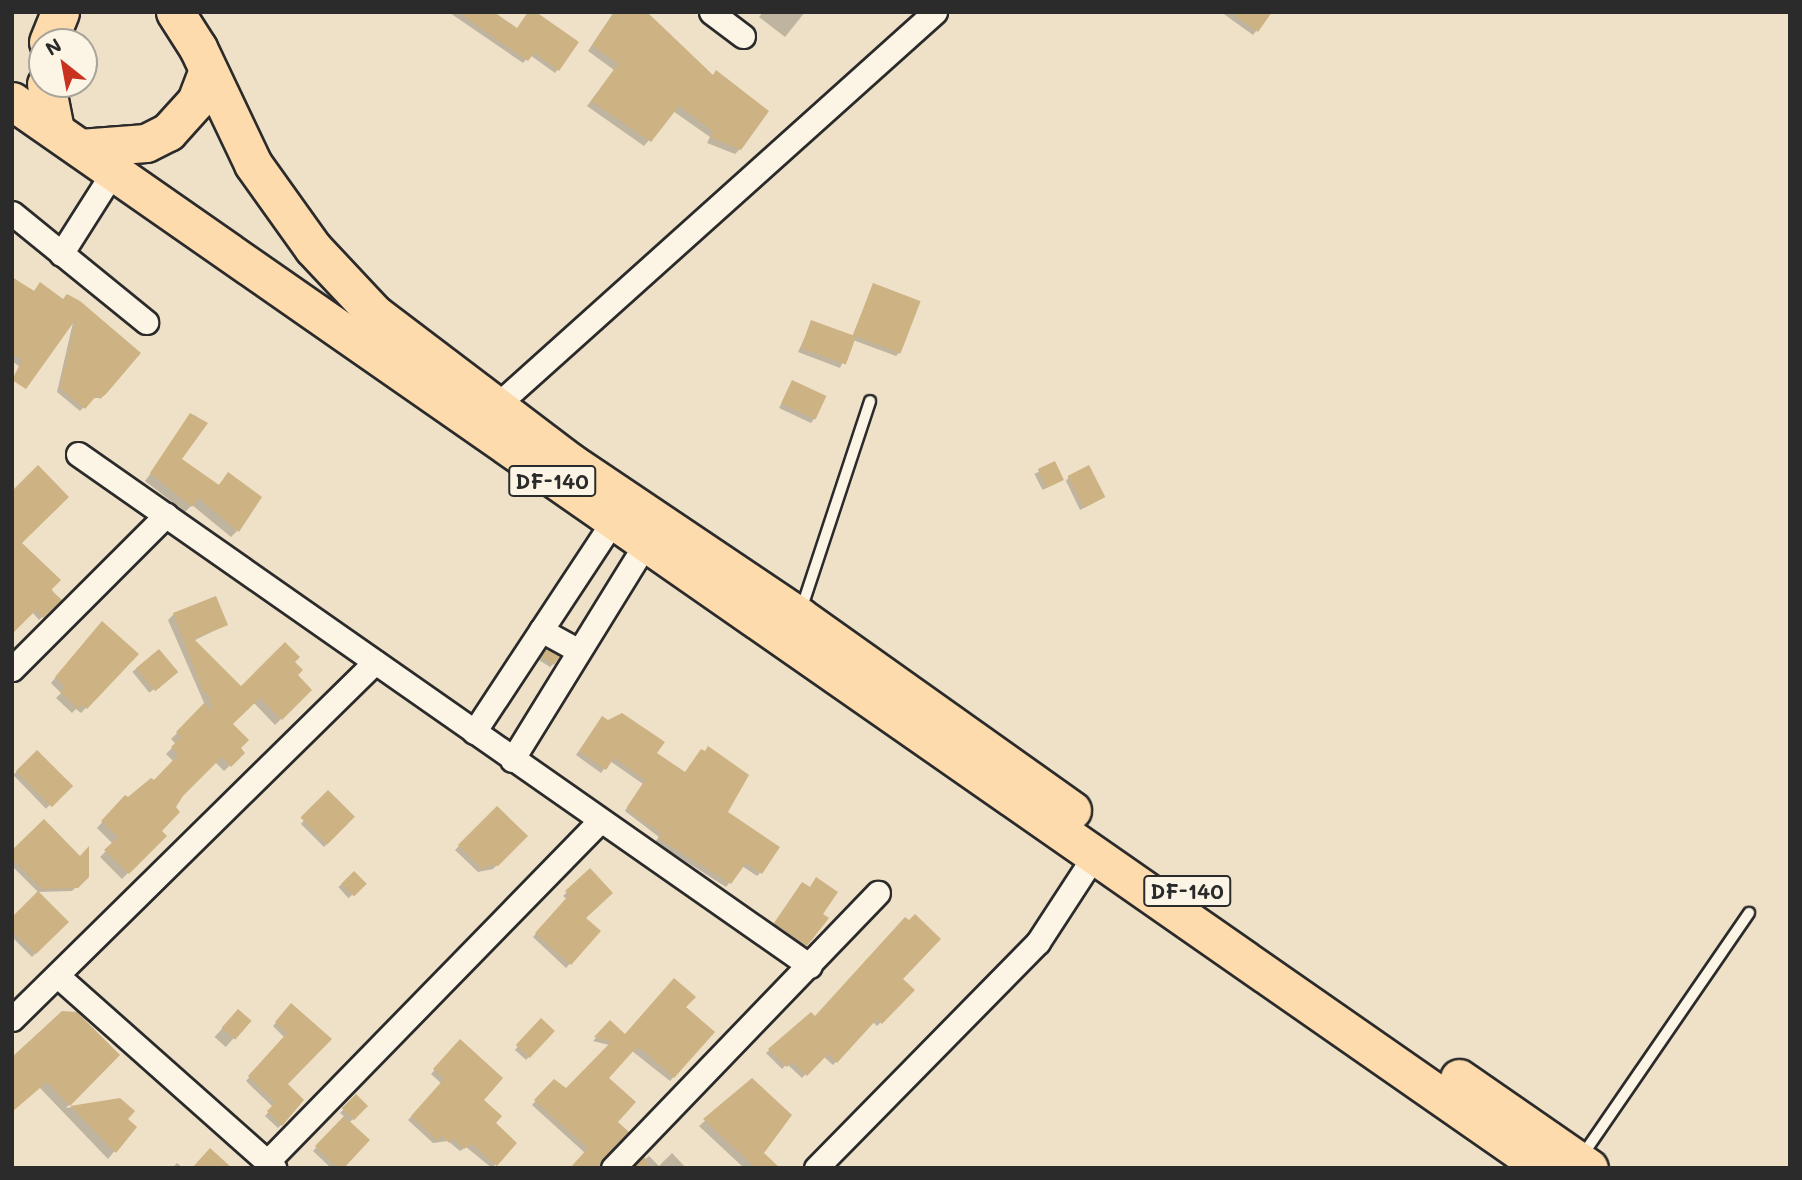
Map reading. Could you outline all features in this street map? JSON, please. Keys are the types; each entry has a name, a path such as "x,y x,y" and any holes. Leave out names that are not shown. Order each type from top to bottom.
{"main road":[{"name":"DF-140","path":"175,12 198,48 207,73 253,164 313,248 375,314 570,462 799,616 1117,843 1584,1164"},
{"path":"52,98 68,139 134,146 168,132 196,101 207,73"},
{"name":"DF-140","path":"12,102 612,523 1544,1168"}],"street":[{"path":"711,12 743,36"},
{"path":"496,406 935,12"},
{"path":"61,254 113,172"},
{"path":"12,213 146,322"},
{"path":"78,454 810,966"},
{"path":"12,669 166,516"},
{"path":"474,732 612,523"},
{"path":"512,760 645,545"},
{"path":"541,629 579,651"},
{"path":"12,1019 59,977 375,662"},
{"path":"59,977 271,1165 600,821"},
{"path":"816,1168 1038,942 1094,856"},
{"path":"613,1168 878,893"}],"lane":[{"path":"799,616 870,401"},
{"path":"1584,1164 1749,913"}],"building":[{"path":"458,12 494,12 517,28 528,12 536,12 579,42 559,71 534,53 528,61"},
{"path":"614,12 647,12 713,75 716,70 769,111 741,150 710,137 714,132 679,106 651,142 591,101 618,64 592,45"},
{"path":"1230,12 1272,12 1258,32"},
{"path":"12,277 34,291 40,282 63,299 67,294 80,301 141,353 106,394 100,399 97,395 85,409 60,388 76,319 26,389 12,380 22,360 12,353"},
{"path":"873,283 921,301 901,354 853,335"},
{"path":"811,320 856,336 846,365 801,348"},
{"path":"792,380 826,396 815,420 781,404"},
{"path":"190,413 208,423 182,459 219,485 228,472 262,497 239,532 198,498 192,507 150,473"},
{"path":"1055,461 1064,480 1047,488 1038,469"},
{"path":"38,465 69,497 22,543 61,580 51,590 62,600 43,618 36,610 12,634 12,491"},
{"path":"1089,465 1105,497 1084,508 1068,476"},
{"path":"216,596 228,625 194,639 241,686 285,642 300,657 295,662 303,670 298,675 312,690 282,720 260,698 233,724 249,740 241,748 245,753 231,767 222,757 183,796 176,807 180,812 162,831 167,836 129,874 104,850 118,837 101,821 125,795 128,797 151,778 154,780 178,755 171,747 181,737 176,732 204,703 211,711 210,697 203,691 173,613"},
{"path":"102,621 139,654 87,709 83,705 78,709 60,692 65,687 55,677"},
{"path":"159,649 178,672 155,691 136,668"},
{"path":"546,649 560,656 554,665 541,656"},
{"path":"622,713 665,742 657,753 685,772 701,749 705,751 708,746 749,775 728,812 780,847 762,874 746,863 731,884 658,838 661,833 633,814 627,807 645,780 614,758 606,770 579,751 602,716 608,720"},
{"path":"37,750 73,786 52,807 16,771"},
{"path":"328,790 355,817 327,844 300,818"},
{"path":"497,806 528,836 498,866 488,865 483,870 458,845"},
{"path":"44,819 80,856 89,846 89,877 78,888 42,889 12,859 12,850"},
{"path":"590,868 613,893 586,918 601,931 571,965 535,933 569,895 565,891"},
{"path":"354,871 367,884 354,896 341,884"},
{"path":"816,877 838,892 823,914 829,918 807,946 774,923 802,882 810,887"},
{"path":"38,891 69,922 36,954 12,931 12,917"},
{"path":"915,914 941,939 903,979 915,990 882,1024 877,1019 837,1063 828,1054 807,1076 792,1062 787,1067 768,1049 811,1012 815,1016 905,917 909,920"},
{"path":"674,978 696,997 686,1007 715,1032 674,1078 638,1046 642,1050 636,1048 609,1078 636,1102 618,1122 629,1132 599,1168 570,1168 588,1148 534,1100 554,1079 566,1088 611,1042 594,1037 610,1020 625,1034"},
{"path":"291,1003 332,1039 288,1084 304,1100 282,1126 267,1111 275,1103 248,1076 287,1033 275,1022"},
{"path":"238,1009 252,1021 235,1040 222,1028"},
{"path":"62,1011 77,1012 120,1055 70,1106 47,1082 12,1112 12,1057"},
{"path":"541,1018 555,1031 530,1058 516,1045"},
{"path":"460,1039 503,1078 484,1100 502,1116 496,1123 517,1143 497,1166 472,1144 464,1149 452,1138 449,1143 442,1136 438,1141 411,1116 444,1079 433,1069"},
{"path":"752,1078 792,1115 764,1153 780,1168 756,1168 703,1119"},
{"path":"356,1094 368,1106 354,1120 342,1108"},
{"path":"120,1098 135,1111 128,1119 137,1127 116,1153 70,1106"},
{"path":"344,1116 370,1140 344,1168 338,1168 315,1146"},
{"path":"210,1148 232,1168 192,1168"},
{"path":"644,1156 650,1168 633,1168"}]}
